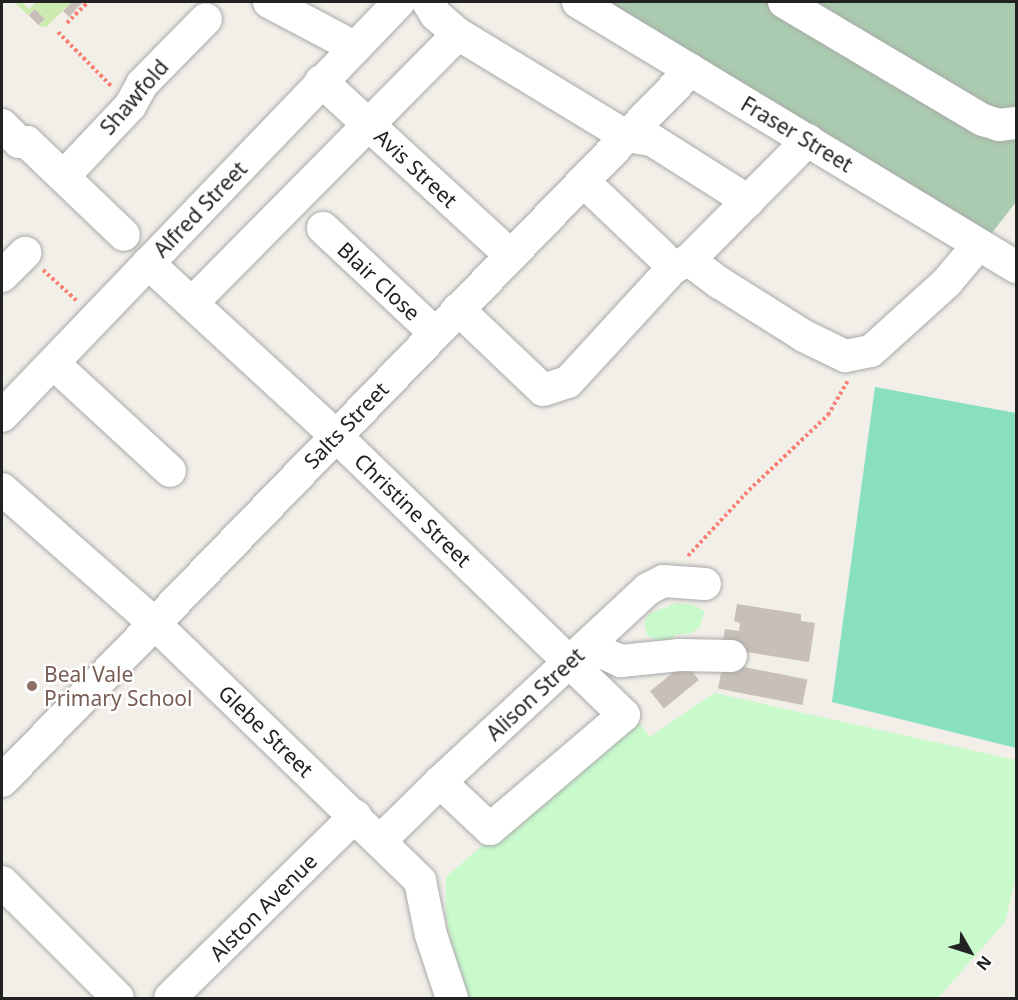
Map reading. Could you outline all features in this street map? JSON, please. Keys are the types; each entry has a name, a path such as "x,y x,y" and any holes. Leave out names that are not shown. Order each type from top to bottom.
{"street":[{"path":"269,2 354,47"},
{"name":"Alfred Street","path":"2,416 399,2"},
{"path":"428,2 436,15 458,34 626,136 652,140 748,201"},
{"name":"Fraser Street","path":"578,2 1017,267"},
{"path":"784,2 983,120 999,125 1017,123"},
{"name":"Shawfold","path":"64,176 130,106 142,84 206,19"},
{"path":"192,303 458,34"},
{"name":"Salts Street","path":"2,781 691,70"},
{"name":"Avis Street","path":"321,81 510,255"},
{"path":"2,125 20,142 27,142 124,235"},
{"path":"458,309 543,390 568,382 673,268 675,258 748,201 808,140"},
{"path":"583,181 675,258 804,336 845,356 871,351 947,282 978,244"},
{"name":"Blair Close","path":"322,228 435,333"},
{"path":"2,276 25,253"},
{"name":"Christine Street","path":"148,263 336,436 580,652"},
{"path":"53,363 170,471"},
{"name":"Glebe Street","path":"2,489 154,623 420,881 431,935 452,999"},
{"path":"663,581 705,584"},
{"name":"Alison Street","path":"380,841 628,605 663,581"},
{"path":"580,652 603,653 621,661 680,655 731,656"},
{"path":"440,782 490,829 624,715 580,652"},
{"name":"Alston Avenue","path":"170,999 355,816"},
{"path":"2,882 118,999"}],"path":[{"path":"67,23 88,2"},
{"path":"58,32 105,80"},
{"path":"25,253 78,302"},
{"path":"663,581 749,490 828,415 850,377 855,354"}],"green space":[{"path":"14,2 22,2 29,9 36,2 72,2 47,26 42,27 39,26 45,19 35,9 28,15"},
{"path":"606,2 1016,2 1016,202 991,234"},
{"path":"875,387 1016,413 1016,748 832,702"},
{"path":"676,603 693,605 705,611 699,628 691,633 675,635 672,640 655,640 647,635 644,622 649,614"},
{"path":"714,693 1016,760 1016,875 1005,922 938,998 463,998 446,917 446,877 633,715 650,737"}],"building":[{"path":"72,2 82,3 69,17 63,11"},
{"path":"35,9 45,19 39,25 29,15"},
{"path":"737,604 801,614 801,621 815,623 809,662 722,648 725,629 739,631 740,623 734,621"},
{"path":"685,663 699,680 664,708 650,691"},
{"path":"723,663 807,679 802,705 718,689"}],"place":[{"name":"Beal Vale Primary School","path":"32,686"}]}
